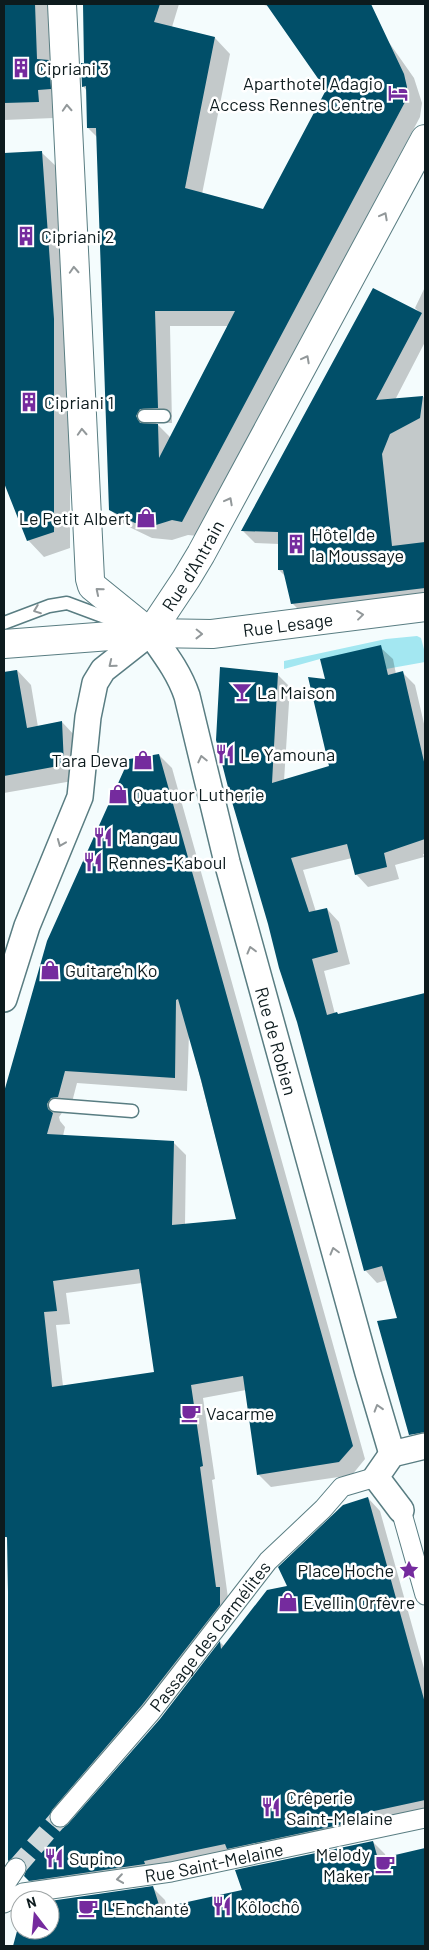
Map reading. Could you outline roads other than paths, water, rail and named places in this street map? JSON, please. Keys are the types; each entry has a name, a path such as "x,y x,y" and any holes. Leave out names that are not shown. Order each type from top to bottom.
{"main road":[{"path":"62,4 90,579 92,586 150,633"},
{"name":"Rue d'Antrain","path":"150,633 186,579 200,554 425,139"},
{"name":"Rue Lesage","path":"4,644 150,633 212,634 425,607"}],"street":[{"name":"Rue d'Antrain","path":"4,999 27,926 80,797 88,717 95,682 103,670 150,633"},
{"name":"Rue de Robien","path":"150,633 171,663 187,696 234,889 392,1454"},
{"path":"425,1446 392,1454 376,1477 401,1510 425,1595"},
{"name":"Passage des Carmélites","path":"60,1817 151,1712 268,1561 323,1509 342,1487 376,1477"},
{"name":"Rue Saint-Melaine","path":"4,1903 23,1893 171,1872 425,1818"},
{"path":"4,1886 16,1868"}],"lane":[{"path":"144,416 164,416"},
{"path":"4,623 49,606 67,603 150,633"},
{"path":"55,1105 132,1111"}],"tunnel":[{"path":"16,1868 60,1817"}],"place":[{"name":"Cipriani 3","path":"21,68"},
{"name":"Aparthotel Adagio Access Rennes Centre","path":"398,93"},
{"name":"Cipriani 2","path":"26,236"},
{"name":"Cipriani 1","path":"29,402"},
{"name":"Le Petit Albert","path":"146,518"},
{"name":"Hôtel de la Moussaye","path":"296,544"},
{"name":"La Maison","path":"242,692"},
{"name":"Le Yamouna","path":"225,754"},
{"name":"Tara Deva","path":"143,760"},
{"name":"Quatuor Lutherie","path":"118,794"},
{"name":"Mangau","path":"103,837"},
{"name":"Rennes-Kaboul","path":"93,862"},
{"name":"Guitare'n Ko","path":"50,970"},
{"name":"Vacarme","path":"191,1413"},
{"name":"Place Hoche","path":"409,1570"},
{"name":"Evellin Orfèvre","path":"288,1602"},
{"name":"Crêperie Saint-Melaine","path":"271,1807"},
{"name":"Supino","path":"54,1858"},
{"name":"Melody Maker","path":"385,1864"},
{"name":"Kôlochô","path":"222,1906"},
{"name":"L'Enchanté","path":"88,1908"}]}
